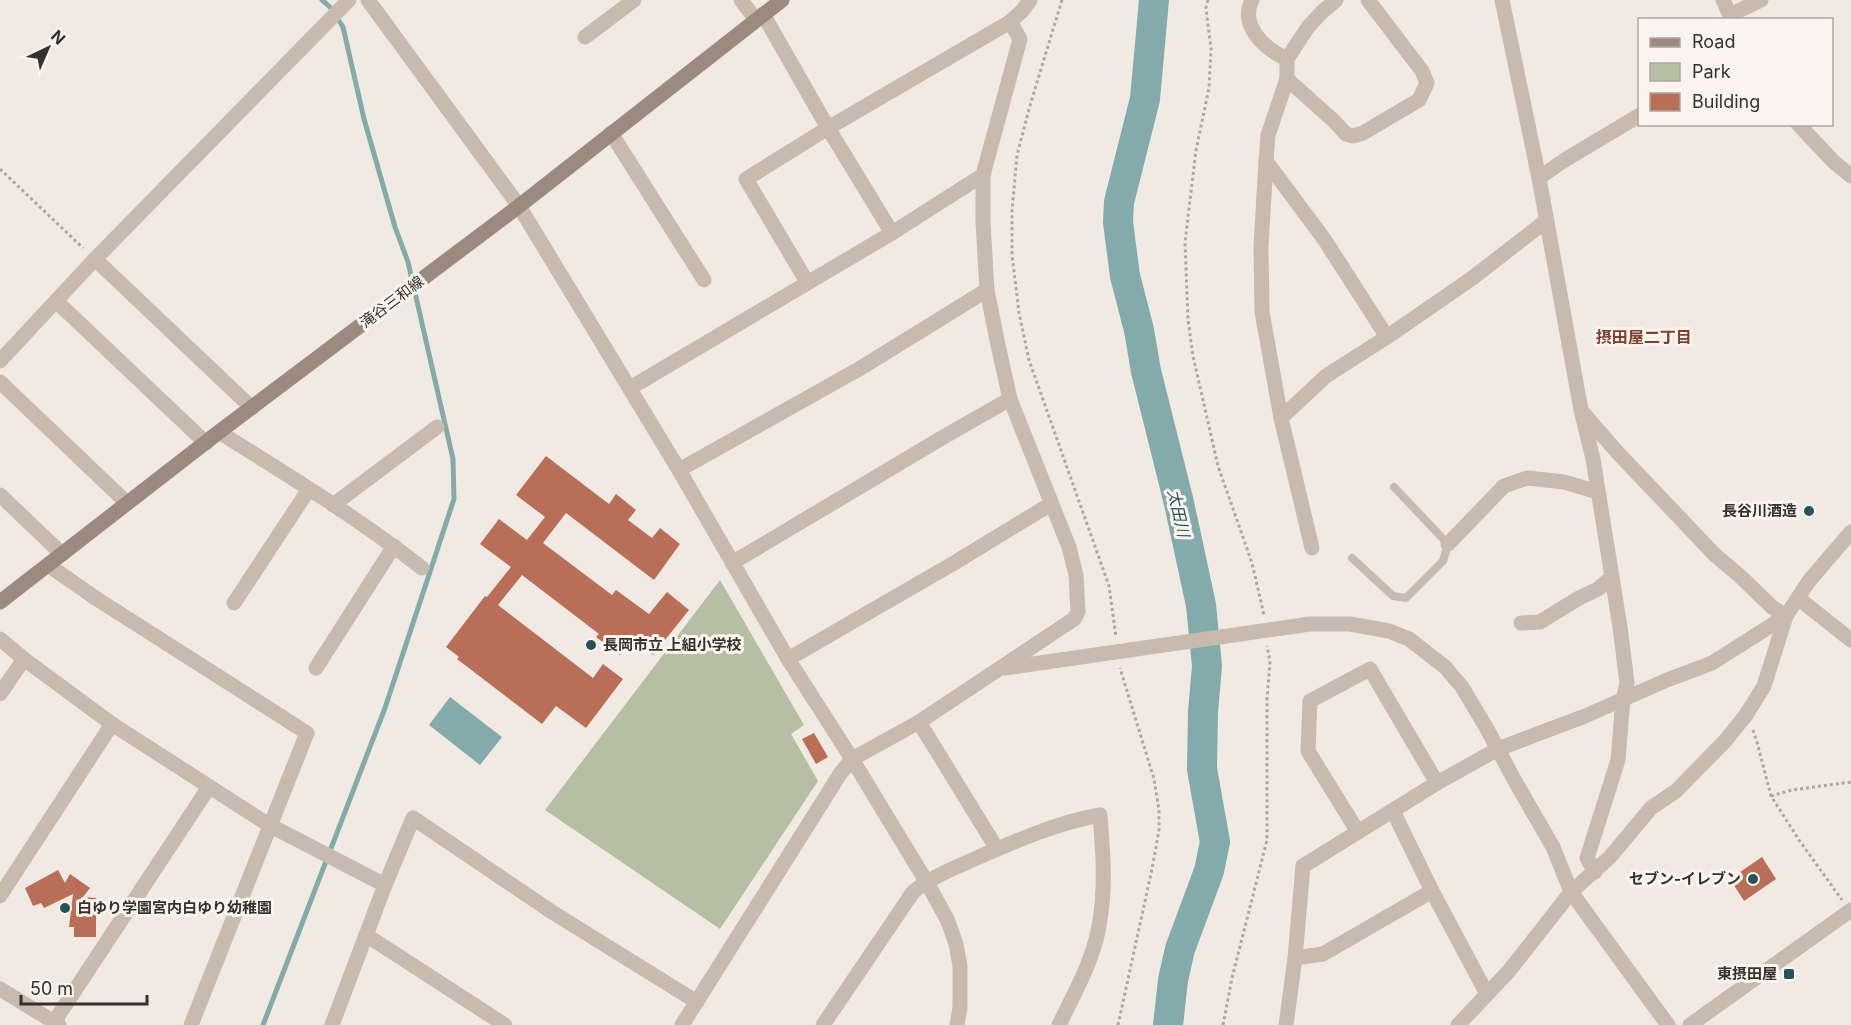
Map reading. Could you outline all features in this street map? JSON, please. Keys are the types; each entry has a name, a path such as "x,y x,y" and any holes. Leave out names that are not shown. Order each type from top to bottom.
{"main road":[{"name":"滝谷三和線","path":"0,602 219,432 519,206 782,0"}],"street":[{"path":"0,361 95,259 349,0"},
{"path":"368,0 519,206 679,470 788,659 926,881 947,919 956,944 960,966 960,1007 957,1025"},
{"path":"585,37 634,0"},
{"path":"741,0 760,17 892,233"},
{"path":"807,282 746,179 828,128 1010,22 1030,0"},
{"path":"1252,0 1247,16 1254,32 1271,52 1287,59"},
{"path":"1312,548 1281,418 1262,312 1261,247 1268,135 1287,79 1287,59 1308,27 1336,0"},
{"path":"1287,79 1346,134 1353,136 1364,133 1419,100 1428,83 1422,71 1368,0"},
{"path":"1502,0 1539,178 1581,410 1593,459 1627,683 1623,699 1618,760 1587,858 1595,872"},
{"path":"1723,0 1731,17 1761,0"},
{"path":"682,1025 840,774 852,759 919,722 1064,626 1074,619 1078,612 1076,575 1069,547 1010,399 987,290 983,175 1020,39 1010,22"},
{"path":"1539,178 1638,116"},
{"path":"1800,126 1834,162 1851,176"},
{"path":"611,133 704,279"},
{"path":"1266,161 1324,239 1387,337"},
{"path":"630,388 892,233 983,175"},
{"path":"1281,418 1326,376 1471,279 1546,221"},
{"path":"95,259 252,408"},
{"path":"679,470 859,369 987,290"},
{"path":"57,301 206,443"},
{"path":"0,382 127,503"},
{"path":"732,563 1010,399"},
{"path":"1581,410 1714,555 1772,607 1786,616"},
{"path":"333,505 437,427"},
{"path":"219,432 333,505 422,568"},
{"path":"1448,544 1504,486 1512,482 1527,478 1564,482 1598,492"},
{"path":"234,603 309,489"},
{"path":"0,495 62,554"},
{"path":"788,659 1051,504"},
{"path":"1458,1025 1515,964 1571,892 1610,857 1651,808 1676,791 1686,778 1725,741 1746,715 1758,698 1767,678 1786,616 1809,581 1851,532"},
{"path":"316,668 394,546"},
{"path":"48,565 97,599 307,733 191,1025"},
{"path":"1521,623 1540,622 1598,589 1612,577"},
{"path":"1798,598 1851,640"},
{"path":"1286,1025 1295,958 1303,866 1437,783 1498,749 1585,716 1712,663 1786,616"},
{"path":"999,669 1285,627 1330,623 1389,631 1409,639 1445,667 1462,687 1553,847 1571,892 1668,1025"},
{"path":"0,639 112,724 209,787 269,825 385,885"},
{"path":"0,694 24,659"},
{"path":"1358,832 1308,751 1310,701 1370,669 1437,783"},
{"path":"919,722 997,849"},
{"path":"0,896 112,724"},
{"path":"0,989 57,1024 209,787"},
{"path":"1393,811 1432,891 1487,994"},
{"path":"823,1025 913,892 926,881 997,849 1080,819 1100,815 1103,893 1099,928 1078,986 1059,1025"},
{"path":"332,1025 413,818 552,912 697,1002"},
{"path":"1295,958 1323,954 1432,891"},
{"path":"1690,1025 1850,910"},
{"path":"366,935 505,1025"}],"lane":[{"path":"1352,558 1393,596 1407,598 1443,561 1448,544 1394,487"}],"path":[{"path":"1062,0 1017,155 1012,211 1012,255 1018,313 1029,360 1109,586 1116,642"},
{"path":"1208,0 1206,8 1211,49 1209,88 1196,150 1185,242 1188,320 1193,356 1218,466 1252,563 1265,623"},
{"path":"0,169 95,259"},
{"path":"1223,1025 1232,978 1267,840 1267,700 1270,661 1266,642"},
{"path":"1118,1025 1152,869 1160,810 1154,779 1119,665"},
{"path":"1746,715 1757,742 1771,796 1799,840 1850,910"},
{"path":"1771,796 1792,790 1851,783"}],"green space":[{"path":"720,580 804,725 791,734 818,781 720,929 545,810"}],"water":[{"path":"450,697 502,737 480,765 429,725"}],"building":[{"path":"546,456 609,504 616,494 636,510 628,520 652,538 660,528 680,544 654,580 566,513 543,543 612,595 616,590 649,614 667,592 689,610 653,655 633,639 620,655 596,637 599,634 522,575 498,605 593,678 603,664 623,679 586,728 556,706 542,724 457,659 459,657 446,647 485,596 487,597 511,567 480,544 499,519 527,540 545,517 516,495"},
{"path":"814,733 828,757 816,764 802,739"},
{"name":"セブン-イレブン","path":"1762,857 1776,879 1744,901 1730,879"},
{"path":"58,870 65,883 70,874 90,888 83,897 96,898 96,937 74,937 74,927 69,927 73,894 44,908 41,903 33,906 25,888"}],"waterway":[{"path":"263,1025 385,708 454,499 453,459 408,262 395,227 364,119 343,27 331,8 322,0"},
{"name":"太田川","path":"1154,0 1145,99 1119,202 1118,222 1125,276 1201,605 1207,666 1202,769 1215,842 1209,871 1180,949 1173,980 1168,1025"}],"place":[{"name":"長谷川酒造","path":"1809,511"},
{"name":"長岡市立 上組小学校","path":"591,645"},
{"name":"セブン-イレブン","path":"1753,879"},
{"name":"白ゆり学園宮内白ゆり幼稚園","path":"65,908"},
{"name":"東摂田屋","path":"1789,974"}],"district":[{"name":"摂田屋二丁目","path":"1644,337"}]}
